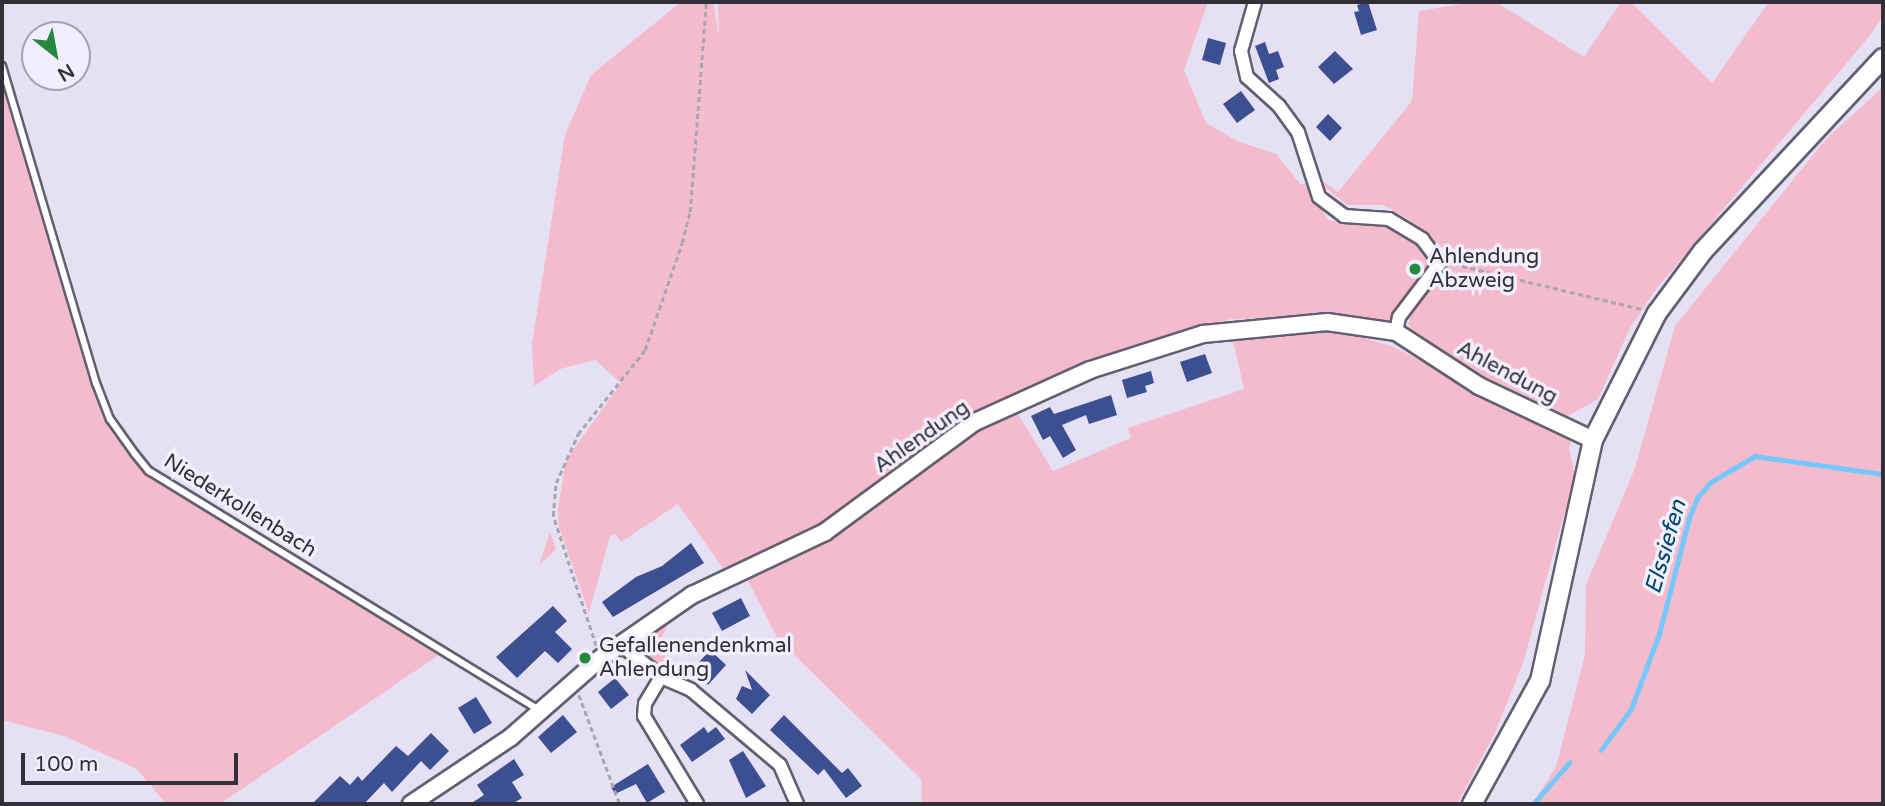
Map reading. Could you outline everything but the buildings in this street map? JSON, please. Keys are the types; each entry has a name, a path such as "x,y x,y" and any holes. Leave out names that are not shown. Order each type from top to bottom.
{"main road":[{"path":"1472,804 1540,681 1593,440 1657,313 1703,251 1883,58"}],"street":[{"path":"1255,2 1241,45 1244,69 1298,132 1319,197 1344,216 1389,219 1422,239 1440,263 1399,317 1396,332"},
{"name":"Ahlendung","path":"411,804 511,737 601,658 692,595 825,532 975,422 1090,370 1203,334 1248,327 1327,322 1396,332 1479,386 1593,440"},
{"path":"620,644 661,677 691,690 780,765 797,804"},
{"path":"661,677 645,704 645,716 697,804"}],"lane":[{"name":"Niederkollenbach","path":"2,66 96,383 110,419 149,471 540,711"}],"path":[{"path":"601,658 564,558 553,516 556,483 578,434 645,350 682,243 690,212 706,2"},
{"path":"1440,263 1497,272 1657,313"},
{"path":"576,682 620,804"}],"shaded area":[{"path":"681,2 713,2 719,37 718,2 1208,2 1184,70 1206,123 1237,141 1276,154 1301,185 1305,183 1328,220 1352,224 1377,220 1404,229 1427,257 1429,269 1395,317 1384,325 1323,317 1231,319 1171,336 973,418 818,527 724,570 678,504 621,542 615,534 610,536 589,613 559,527 558,509 566,460 621,383 595,360 560,369 534,386 532,344 565,135 591,75"},
{"path":"1474,2 1496,2 1584,57 1621,2 1631,2 1712,83 1769,2 1883,2 1883,15 1872,33 1657,288 1630,328 1598,399 1568,416 1423,347 1408,324 1415,304 1450,256 1408,219 1383,205 1347,205 1314,178 1313,174 1338,192 1412,101 1419,11"},
{"path":"2,85 102,408 147,470 443,652 220,804 166,804 137,769 64,736 2,720"},
{"path":"1883,87 1883,804 1532,804 1556,767 1585,655 1586,585 1635,468 1675,326 1826,139"},
{"path":"1294,329 1350,334 1394,347 1538,420 1571,442 1569,448 1576,480 1569,529 1565,511 1523,663 1495,733 1457,804 922,804 921,779 778,639 745,575 979,428 1018,414 1053,471 1131,438 1128,428 1244,389 1232,336"},
{"path":"550,532 556,549 539,565"},
{"path":"673,614 659,643 674,672 647,659 642,646 648,630"}],"waterway":[{"name":"Elssiefen","path":"1601,750 1631,709 1659,634 1689,518 1697,498 1711,482 1755,456 1883,474"},
{"name":"Elssiefen","path":"1533,804 1569,763"}],"place":[{"name":"Ahlendung Abzweig","path":"1415,269"},
{"name":"Gefallenendenkmal Ahlendung","path":"585,658"}]}
